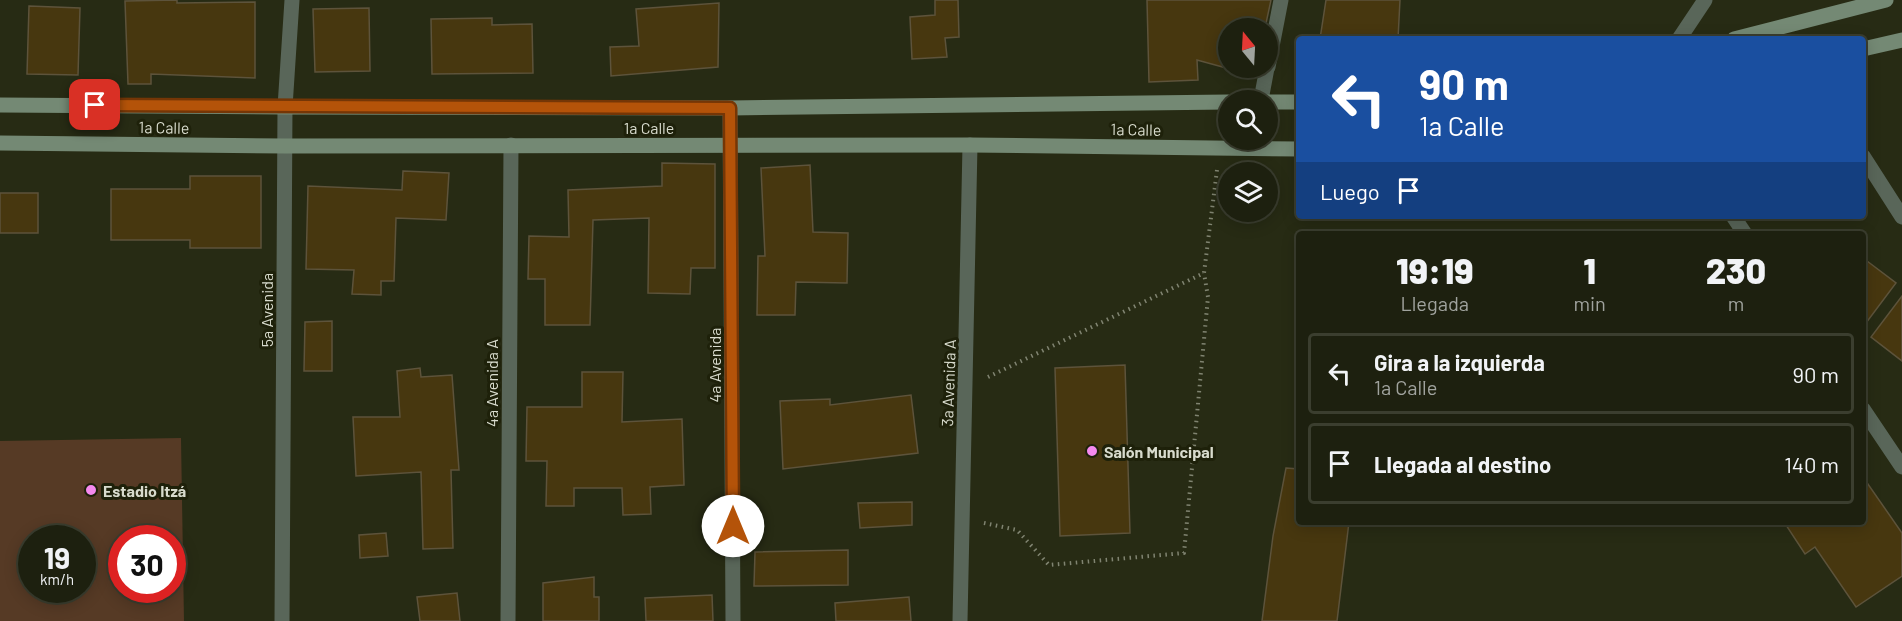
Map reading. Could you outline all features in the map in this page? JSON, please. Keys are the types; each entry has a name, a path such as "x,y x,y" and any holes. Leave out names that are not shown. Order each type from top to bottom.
{"main road":[{"path":"1746,36 1886,0"},
{"path":"1866,49 1902,40"},
{"name":"1a Calle","path":"0,105 730,108 1218,102"},
{"path":"1278,102 1296,102"},
{"name":"1a Calle","path":"0,143 285,146 731,145 1218,148"},
{"name":"1a Calle","path":"1278,149 1296,149"}],"street":[{"name":"5a Avenida","path":"282,621 285,107 292,0"},
{"path":"1278,18 1281,0"},
{"path":"1681,36 1705,0"},
{"name":"4a Avenida","path":"730,108 734,621"},
{"name":"4a Avenida A","path":"508,621 511,146"},
{"name":"3a Avenida A","path":"960,621 970,146"},
{"path":"1866,161 1902,217"},
{"path":"1866,413 1902,467"}],"path":[{"path":"961,518 1017,530 1049,565 1184,553 1208,297 1204,273 1220,150"},
{"path":"966,387 1204,273"}],"shaded area":[{"name":"Estadio Itzá","path":"181,438 182,525 108,525 108,603 184,603 184,621 0,621 0,441"}],"building":[{"path":"177,0 177,3 255,2 255,78 151,74 151,84 128,84 125,1"},
{"path":"935,0 958,0 959,37 945,38 947,57 912,59 910,17 935,15"},
{"path":"1147,0 1271,0 1267,18 1218,18 1218,66 1197,60 1198,80 1149,82"},
{"path":"1326,0 1400,0 1398,36 1320,36"},
{"path":"719,3 718,67 611,76 610,47 639,46 636,9"},
{"path":"29,6 80,8 78,75 27,74"},
{"path":"369,8 370,71 315,72 313,9"},
{"path":"492,18 492,25 532,24 533,73 432,74 431,19"},
{"path":"662,163 715,164 715,268 691,268 690,294 648,293 649,218 593,220 590,325 545,325 545,279 528,279 529,236 569,237 568,190 662,186"},
{"path":"810,165 813,232 848,233 847,283 796,282 795,315 757,315 758,256 765,256 761,168"},
{"path":"403,171 449,173 446,220 396,218 394,281 381,281 381,295 352,294 354,270 306,269 308,186 402,190"},
{"path":"190,176 261,176 261,248 190,248 190,240 111,240 111,189 190,189"},
{"path":"0,193 38,193 38,233 0,233"},
{"path":"1866,260 1896,283 1866,323"},
{"path":"1902,296 1902,361 1871,337"},
{"path":"332,321 332,371 304,371 305,322"},
{"name":"Salón Municipal","path":"1125,365 1130,533 1060,536 1055,368"},
{"path":"420,368 421,377 452,375 459,470 451,470 453,548 423,549 421,472 356,476 353,417 400,417 397,371"},
{"path":"582,372 623,372 622,422 682,419 684,485 650,487 651,514 623,515 622,488 574,488 574,506 546,506 547,461 526,461 527,407 582,407"},
{"path":"911,395 918,453 783,469 780,401 830,399 830,405"},
{"path":"1286,468 1296,469 1296,525 1349,525 1337,621 1262,621 1273,536"},
{"path":"1866,481 1902,533 1902,576 1856,607 1815,547 1805,554 1786,525 1866,525"},
{"path":"912,502 912,525 860,528 858,503"},
{"path":"386,533 388,556 360,558 359,535"},
{"path":"848,550 848,585 754,586 755,552"},
{"path":"594,577 594,597 599,597 599,621 543,621 543,583"},
{"path":"457,593 460,621 420,621 417,597"},
{"path":"712,595 713,621 646,621 645,598"},
{"path":"909,597 911,621 836,621 835,603"}],"place":[{"name":"Salón Municipal","path":"1092,451"},
{"name":"Estadio Itzá","path":"91,490"}],"route":[{"path":"95,105 730,108 733,526"}]}
